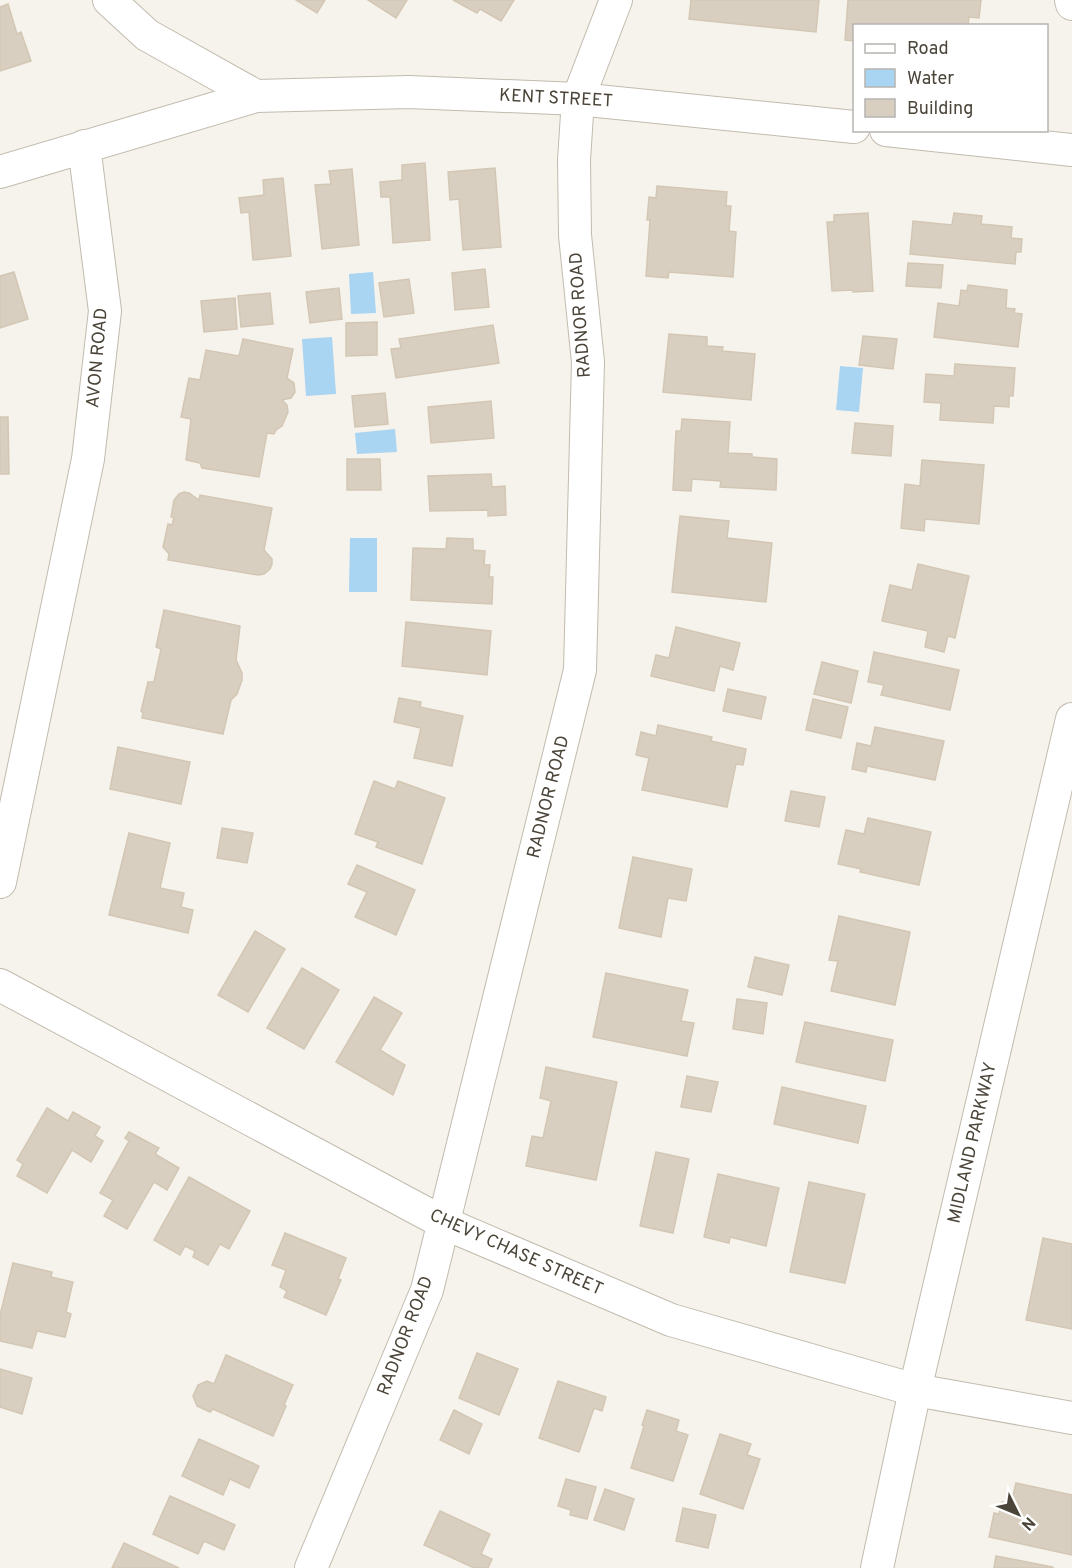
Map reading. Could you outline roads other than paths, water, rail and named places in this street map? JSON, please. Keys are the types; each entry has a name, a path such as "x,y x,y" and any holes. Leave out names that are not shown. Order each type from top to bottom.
{"street":[{"path":"109,0 147,35 256,96"},
{"name":"RADNOR ROAD","path":"311,1568 427,1290 580,670 588,362 575,234 574,160 579,99 616,0"},
{"name":"KENT STREET","path":"256,96 409,92 579,99 853,127"},
{"path":"0,172 256,96"},
{"path":"905,132 1072,150"},
{"name":"AVON ROAD","path":"0,882 89,448 105,311 84,146"},
{"name":"MIDLAND PARKWAY","path":"878,1568 915,1390 1072,719"},
{"name":"CHEVY CHASE STREET","path":"0,985 444,1223 671,1320 915,1390 1072,1419"}],"water":[{"path":"373,272 376,313 351,314 349,274"},
{"path":"332,337 336,394 306,396 302,339"},
{"path":"840,366 863,368 859,412 836,410"},
{"path":"395,429 397,452 357,454 355,433"},
{"path":"350,538 377,538 377,592 349,592"}]}
